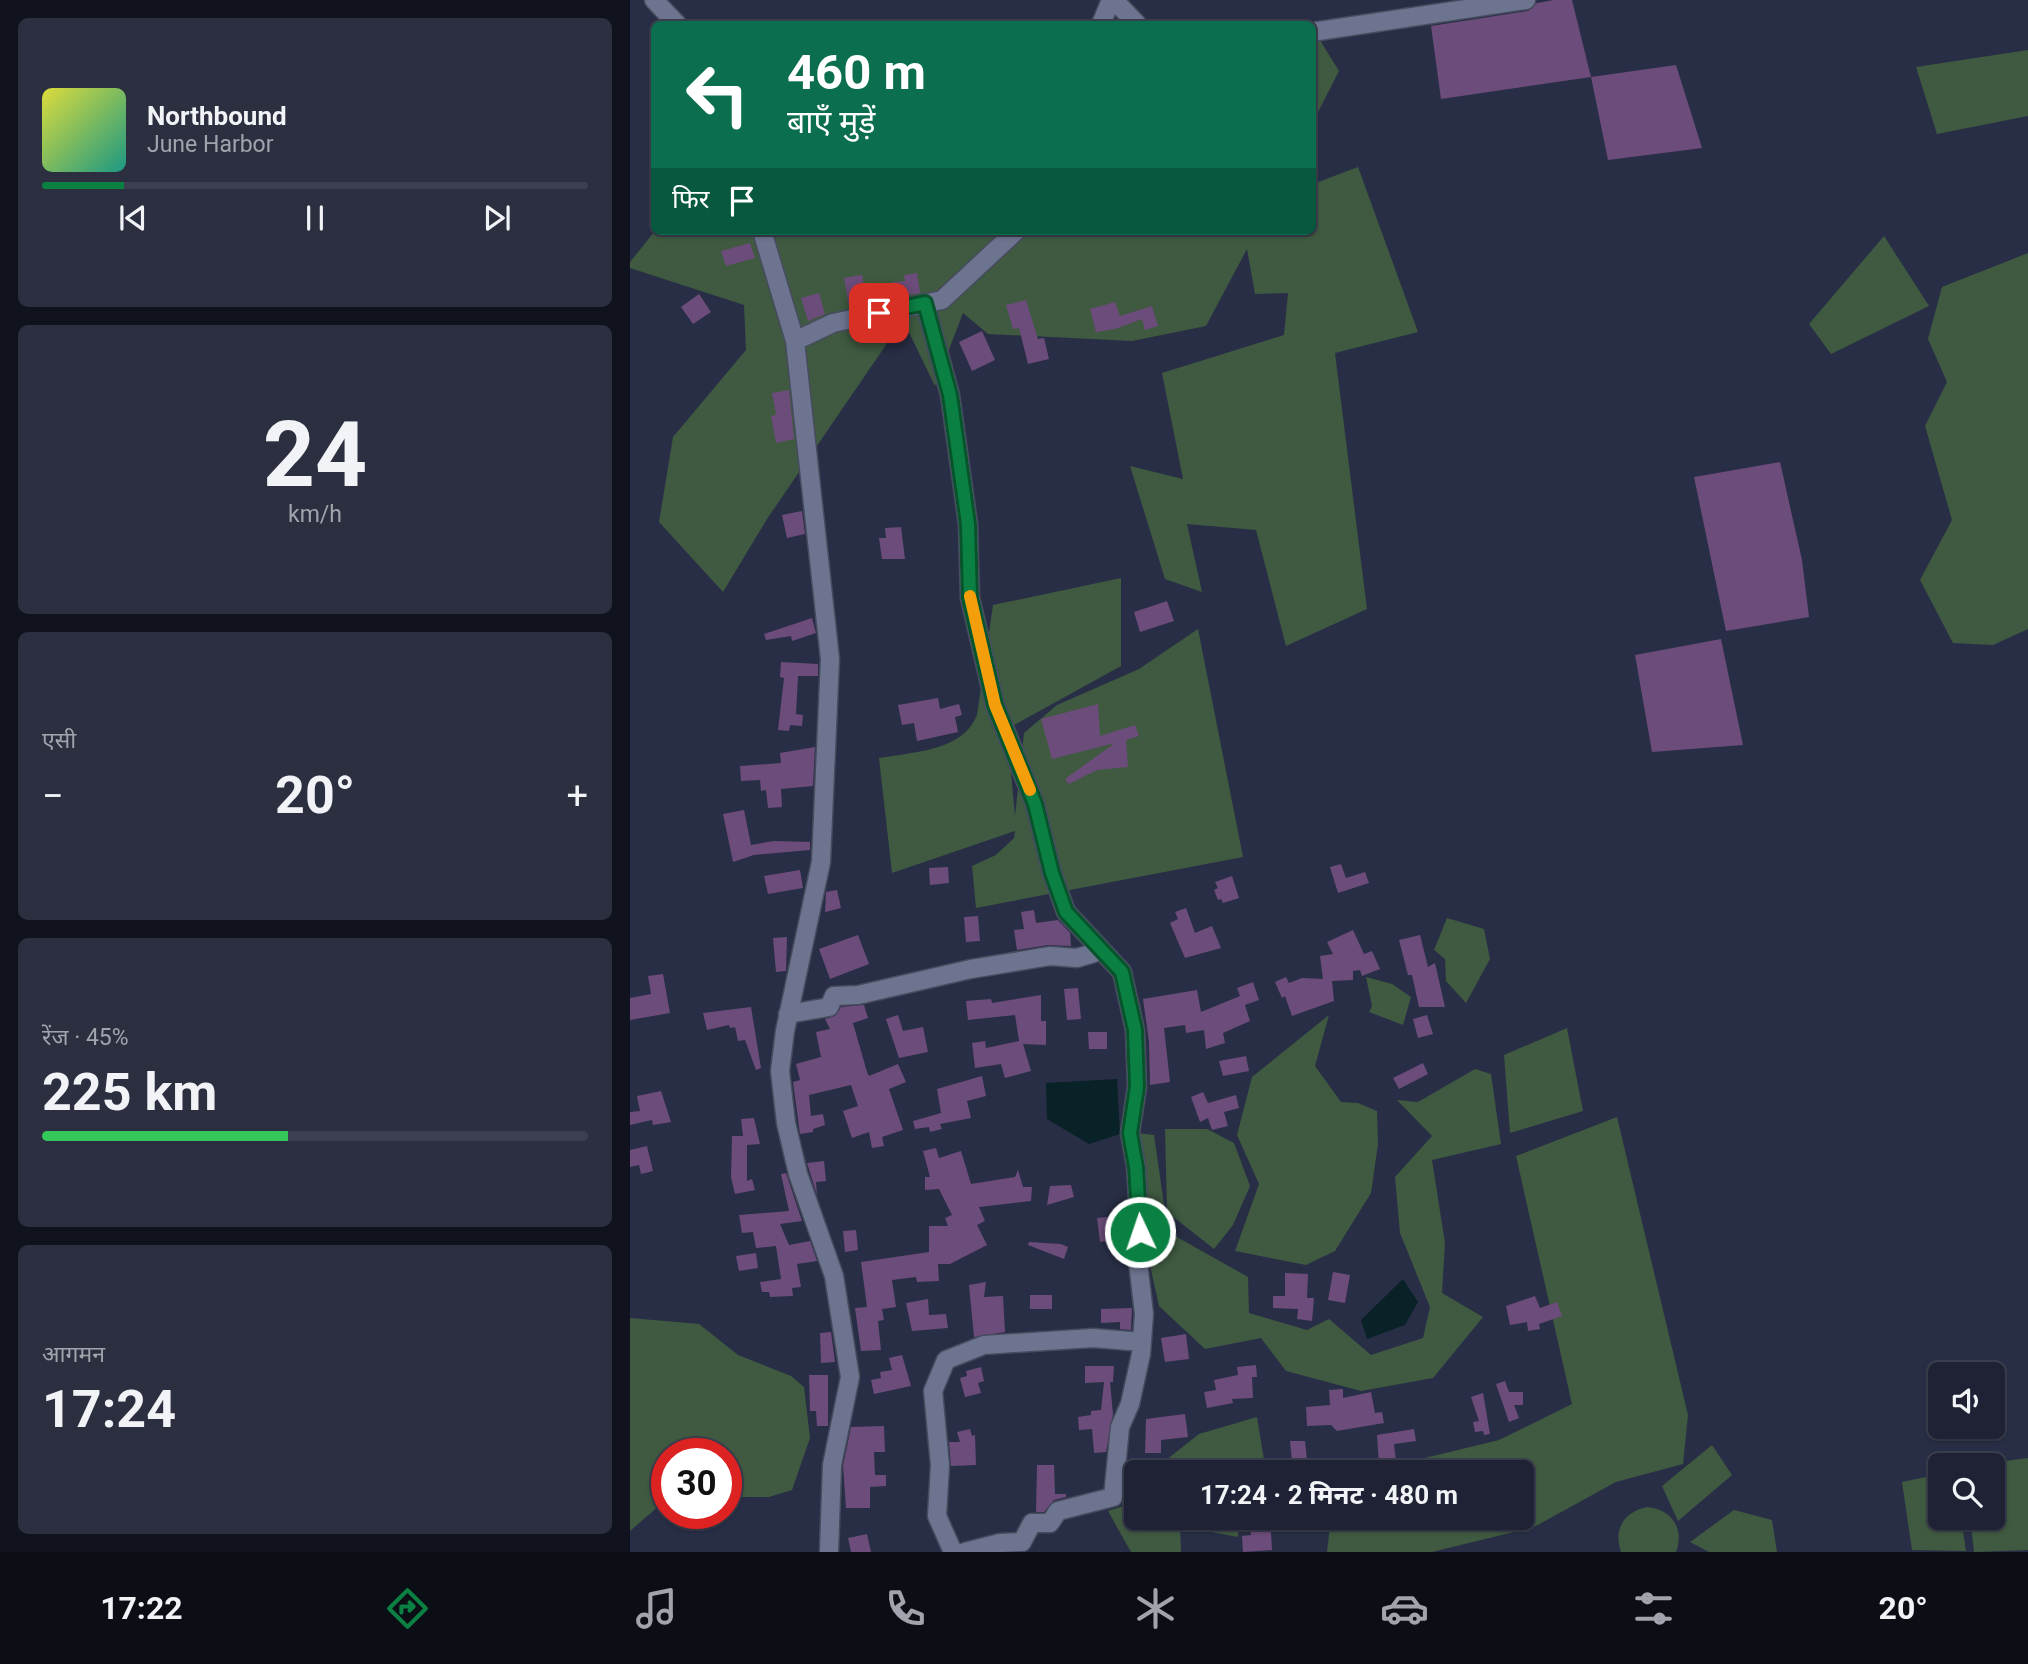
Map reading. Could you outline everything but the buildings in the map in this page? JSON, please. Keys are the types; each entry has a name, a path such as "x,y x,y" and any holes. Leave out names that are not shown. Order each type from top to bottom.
{"street":[{"path":"654,0 674,21"},
{"path":"1102,21 1112,0 1134,21"},
{"path":"1316,31 1526,0"},
{"path":"763,235 795,341 830,659 821,862 788,1014 780,1071 786,1123 798,1174 834,1276 850,1377 832,1465 829,1552"},
{"path":"795,341 833,323 942,300 1012,235"},
{"path":"925,303 950,395 968,524 970,598 995,705 1035,804 1052,873 1066,912 1122,972 1135,1030 1137,1087 1130,1133 1140,1232 1136,1245 1143,1314 1142,1342 1130,1404 1121,1427 1113,1497 1058,1511 1050,1523 1032,1523 1022,1542 1000,1543 965,1552"},
{"path":"788,1014 829,1007 834,996 858,995 935,976 1050,956 1077,958 1094,953 1098,946"},
{"path":"953,1552 937,1516 940,1465 933,1391 946,1360 984,1345 1093,1338 1142,1342"}],"green space":[{"path":"1316,34 1339,71 1316,116"},
{"path":"2028,50 2028,116 1937,134 1916,67"},
{"path":"1358,167 1418,332 1335,353 1367,609 1286,646 1256,530 1187,524 1202,592 1165,579 1130,466 1183,479 1162,373 1284,335 1288,293 1255,294 1247,249 1206,326 1132,341 988,334 963,313 935,386 903,320 767,519 723,592 659,522 673,437 746,350 744,305 630,268 630,262 652,235 1316,235 1316,183"},
{"path":"1884,236 1929,306 1831,354 1809,324"},
{"path":"2028,253 2028,629 1993,645 1953,643 1920,580 1952,520 1925,426 1947,382 1928,339 1942,287"},
{"path":"1121,578 1121,666 1007,729 1015,816 1024,733 1057,705 1139,669 1198,629 1243,857 976,908 972,866 996,855 1014,838 1015,831 892,873 879,758 936,748 961,736 970,727 977,715 993,605"},
{"path":"1447,918 1484,929 1490,959 1466,1003 1446,981 1445,959 1434,950"},
{"path":"1366,977 1392,984 1411,997 1403,1025 1369,1012 1372,1006"},
{"path":"1329,1015 1315,1066 1341,1102 1358,1103 1377,1111 1378,1144 1371,1193 1335,1251 1306,1265 1235,1251 1259,1184 1237,1135 1252,1077"},
{"path":"1567,1028 1583,1111 1510,1133 1504,1055"},
{"path":"1475,1069 1491,1074 1501,1144 1432,1160 1445,1243 1442,1293 1483,1317 1433,1378 1361,1391 1286,1371 1261,1338 1205,1349 1159,1306 1141,1224 1137,1133 1154,1135 1168,1232 1248,1277 1249,1313 1307,1330 1329,1319 1371,1355 1423,1338 1430,1307 1400,1233 1395,1177 1432,1136 1397,1100 1418,1102"},
{"path":"1617,1117 1688,1415 1683,1464 1616,1482 1534,1527 1534,1460 1417,1460 1499,1440 1572,1404 1516,1156"},
{"path":"1165,1129 1207,1129 1234,1143 1250,1186 1233,1225 1214,1249 1167,1212"},
{"path":"630,1318 699,1324 738,1355 791,1376 804,1387 810,1438 792,1490 769,1497 742,1497 742,1438 651,1438 651,1513 630,1531"},
{"path":"1257,1417 1264,1460 1166,1460 1199,1434"},
{"path":"1712,1445 1732,1475 1678,1521 1662,1486"},
{"path":"2028,1458 2028,1550 1974,1552 1971,1530 2005,1530 2005,1461"},
{"path":"1928,1477 1928,1530 1963,1530 1966,1551 1912,1550 1902,1482"},
{"path":"1124,1506 1124,1530 1180,1530 1181,1552 1131,1552 1108,1511"},
{"path":"1647,1507 1663,1512 1674,1521 1679,1535 1676,1552 1621,1552 1618,1536 1622,1523 1632,1513"},
{"path":"1734,1510 1772,1520 1777,1552 1709,1552 1690,1542"},
{"path":"1201,1530 1238,1530 1238,1537"},
{"path":"1330,1530 1522,1530 1432,1552 1327,1552"}],"shaded area":[{"path":"1117,1079 1120,1134 1089,1144 1047,1119 1046,1083"},
{"path":"1403,1279 1418,1302 1405,1325 1367,1339 1361,1320"}],"slow traffic":[{"path":"970,596 995,705 1030,790"}],"route":[{"path":"879,313 925,303 950,395 968,524 970,598 995,705 1035,804 1052,873 1066,912 1122,972 1135,1030 1137,1087 1130,1133 1136,1167 1140,1232"}]}
